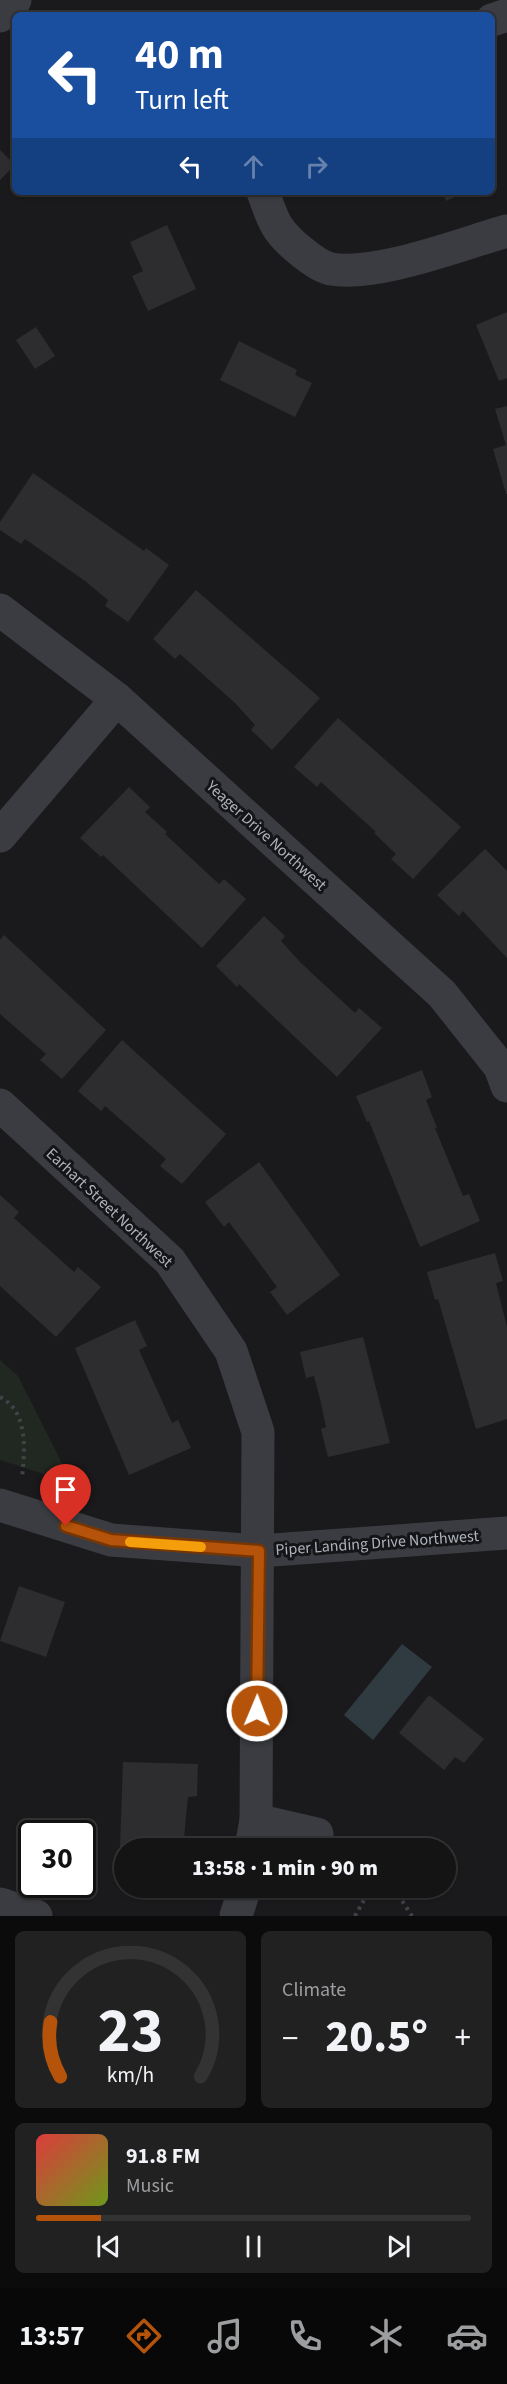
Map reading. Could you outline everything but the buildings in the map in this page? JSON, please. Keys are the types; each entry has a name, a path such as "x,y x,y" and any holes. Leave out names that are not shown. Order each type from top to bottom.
{"street":[{"path":"0,16 15,0"},
{"path":"264,195 277,227 300,250 330,269 362,268 398,262 507,231"},
{"name":"Yeager Drive Northwest","path":"0,610 117,699 442,994 500,1067 507,1086"},
{"path":"0,836 117,699"},
{"name":"Earhart Street Northwest","path":"0,1105 170,1261 231,1351 258,1431 259,1551 254,1834"},
{"name":"Piper Landing Drive Northwest","path":"0,1504 111,1540 259,1551 506,1538"},
{"path":"254,1834 317,1834"},
{"path":"236,1916 241,1898"},
{"path":"0,1904 36,1916"}],"path":[{"path":"0,1397 9,1401 21,1419 24,1460 22,1477"},
{"path":"355,1916 364,1900 368,1898"},
{"path":"399,1898 412,1916"}],"shaded area":[{"path":"0,1360 18,1376 72,1483 0,1460"},
{"path":"402,1644 432,1667 373,1740 344,1715"}],"slow traffic":[{"path":"130,1542 201,1547"}],"route":[{"path":"66,1526 111,1540 259,1551 257,1711"}]}
